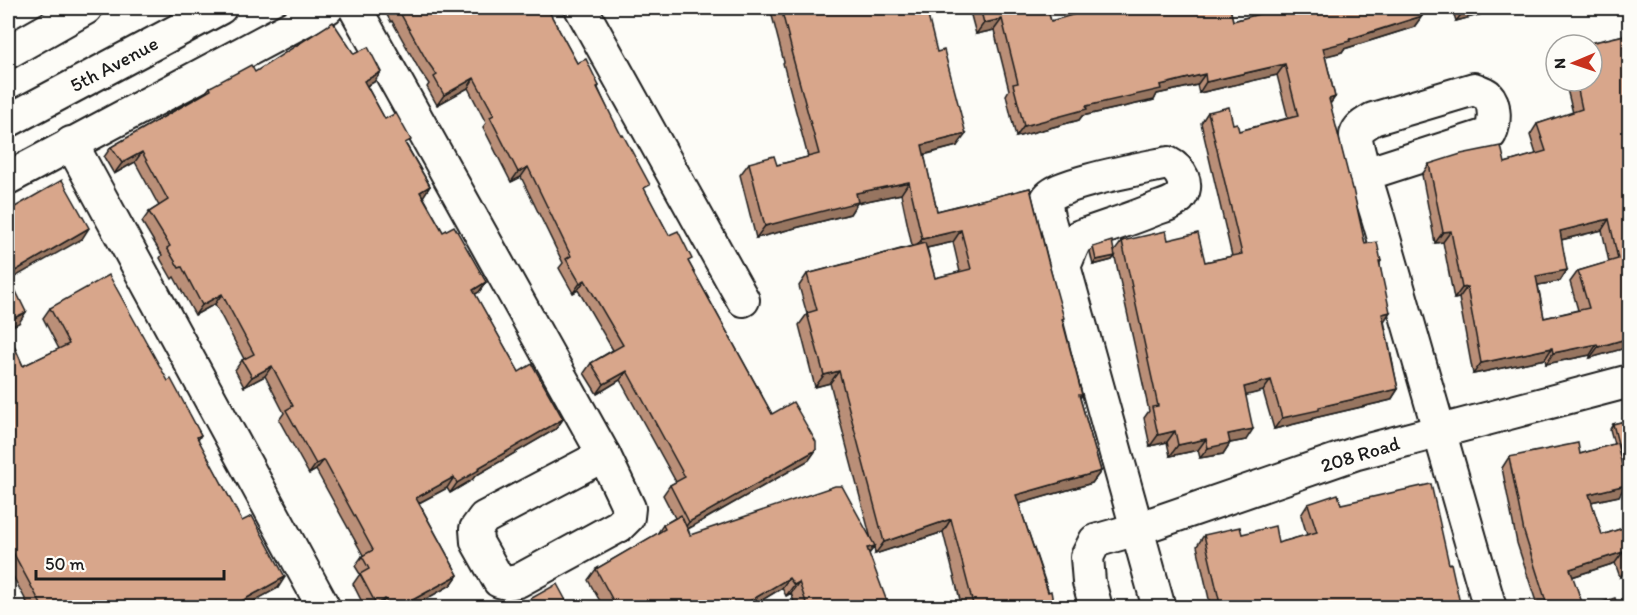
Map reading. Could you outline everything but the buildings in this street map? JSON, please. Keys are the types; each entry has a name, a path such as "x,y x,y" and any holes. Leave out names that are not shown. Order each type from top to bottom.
{"street":[{"path":"8,52 86,8"},
{"name":"5th Avenue","path":"8,121 220,8"},
{"path":"8,178 327,8"},
{"path":"355,8 604,455 629,508 628,517 619,526 518,581 507,584 499,581 477,542 476,529 484,518 604,455"},
{"path":"581,8 743,300"},
{"path":"71,143 324,608"},
{"path":"1366,174 1490,608"},
{"path":"1064,266 1159,608"},
{"name":"208 Road","path":"1096,608 1089,582 1087,556 1095,541 1137,529 1357,453 1629,381"}]}
